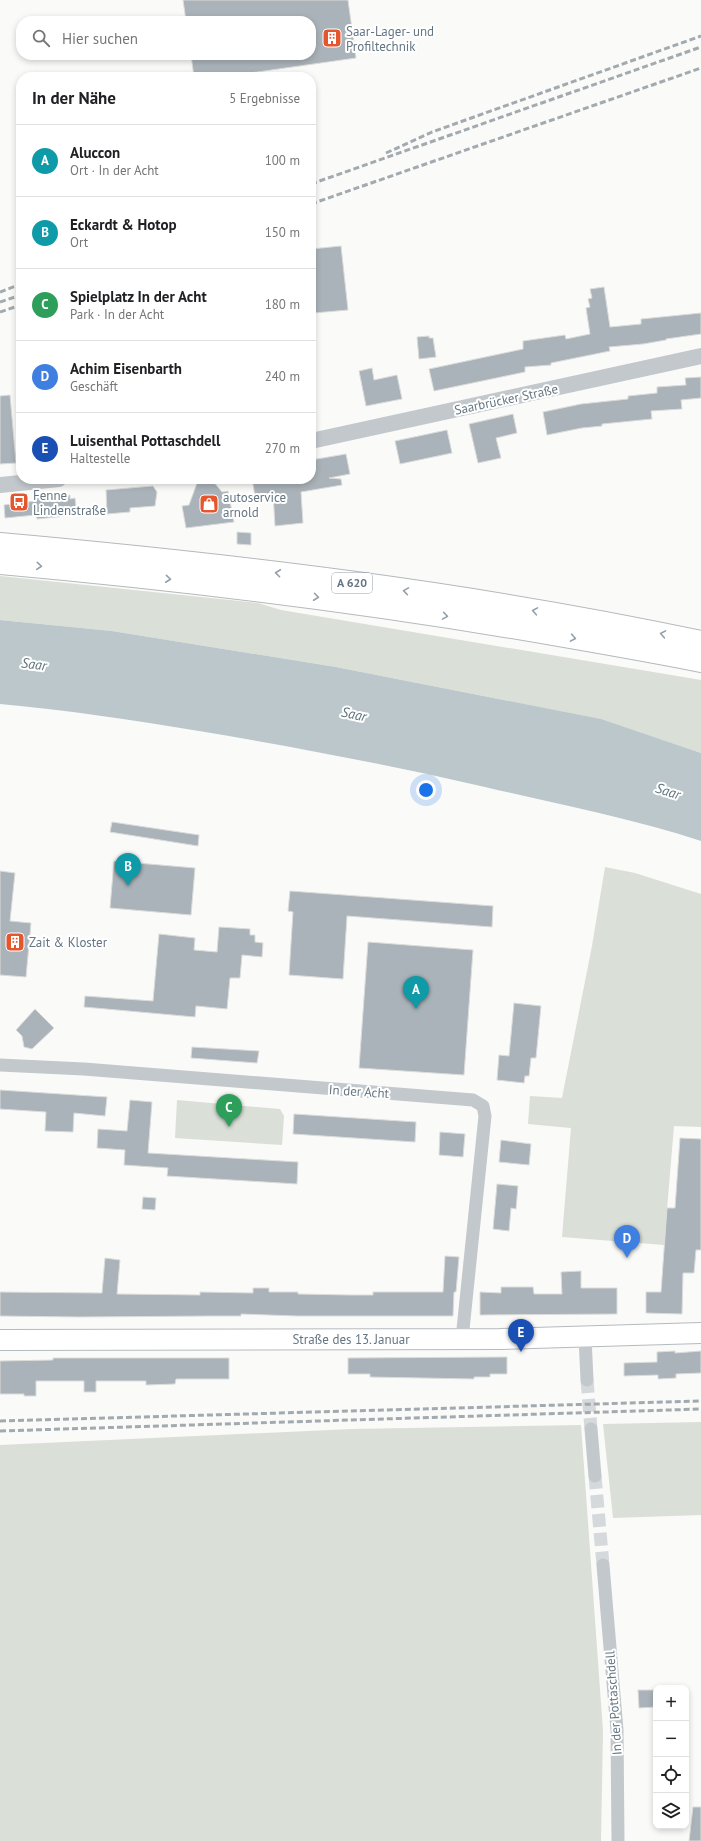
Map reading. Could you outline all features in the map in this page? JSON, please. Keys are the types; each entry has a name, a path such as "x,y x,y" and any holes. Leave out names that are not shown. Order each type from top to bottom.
{"highway":[{"name":"A 620","path":"0,544 173,561 363,584 523,609 701,642"},
{"name":"A 620","path":"0,563 171,580 362,603 518,628 701,661"}],"main road":[{"name":"Straße des 13. Januar","path":"0,1340 462,1339 701,1333"}],"street":[{"name":"Saarbrücker Straße","path":"316,440 701,356"},
{"path":"0,485 16,483"},
{"name":"In der Acht","path":"0,1065 84,1069 473,1100 483,1106 485,1116 462,1339"},
{"path":"585,1337 587,1380"},
{"path":"591,1429 595,1476"},
{"name":"In der Pottaschdell","path":"603,1565 617,1730 618,1841"}],"shaded area":[{"path":"0,576 258,603 281,610 701,680 701,753 600,719 336,667 112,631 0,620"},
{"path":"605,867 635,873 701,894 701,1127 674,1126 664,1245 562,1237 571,1128 528,1124 530,1096 562,1098 592,946"},
{"path":"177,1100 280,1109 284,1116 282,1145 175,1138"},
{"path":"701,1422 701,1515 613,1518 603,1424"},
{"path":"581,1425 603,1731 601,1841 0,1841 0,1445 352,1429"}],"water":[{"name":"Saar","path":"0,620 112,631 336,667 601,719 701,753 701,841 648,825 414,771 235,737 149,723 75,712 0,704"}],"building":[{"name":"Saar-Lager- und Profiltechnik","path":"183,0 348,0 356,58 257,72 193,72 192,60 316,60 316,16 185,16"},
{"path":"341,246 348,310 316,313 316,248"},
{"path":"604,287 610,327 641,324 641,319 701,313 701,334 643,344 609,347 610,351 551,363 551,365 525,367 525,372 434,391 429,369 523,349 523,341 565,335 566,339 590,334 586,308 590,307 588,299 592,298 590,289"},
{"path":"429,336 429,338 433,338 436,357 419,359 417,337"},
{"path":"372,368 374,380 397,375 402,399 366,406 359,371"},
{"path":"701,377 701,398 681,400 682,409 651,411 652,419 602,424 602,426 582,428 547,435 543,412 581,404 628,399 628,396 657,393 657,387 686,385 685,378"},
{"path":"10,395 16,463 0,464 0,396"},
{"path":"513,414 517,433 496,438 501,458 478,463 469,424"},
{"path":"447,430 452,453 400,464 395,441"},
{"path":"346,454 350,474 329,478 341,479 342,485 301,492 303,523 275,526 273,493 255,496 253,484 316,484 316,459"},
{"path":"197,484 215,484 222,492 228,491 234,522 186,528 182,506 189,505"},
{"path":"153,486 157,492 155,506 130,508 130,512 107,514 106,490"},
{"path":"70,495 70,499 75,498 77,515 37,519 36,515 5,518 4,505 35,501 35,498"},
{"path":"237,532 251,533 251,545 237,544"},
{"path":"112,822 199,835 198,846 110,832"},
{"path":"114,861 195,868 191,915 110,908"},
{"path":"0,871 15,873 10,921 31,923 26,977 0,975"},
{"path":"290,891 493,906 492,927 347,916 343,979 289,975 293,912 288,911"},
{"path":"219,927 250,929 250,935 255,935 255,942 263,943 262,957 242,955 240,978 230,978 227,1009 196,1006 195,1017 84,1007 85,996 153,1001 159,934 195,938 194,950 217,952"},
{"path":"368,942 473,950 464,1075 359,1068"},
{"path":"514,1003 541,1006 536,1058 531,1058 529,1076 525,1076 524,1083 497,1080 499,1055 509,1056"},
{"path":"35,1009 54,1028 32,1049 24,1047 22,1036 16,1030"},
{"path":"192,1047 259,1051 257,1063 191,1058"},
{"path":"0,1090 107,1097 105,1116 74,1113 73,1132 45,1131 46,1112 0,1109"},
{"path":"130,1100 152,1102 148,1153 298,1162 297,1184 167,1176 168,1168 124,1165 125,1150 97,1148 98,1129 127,1131"},
{"path":"294,1114 416,1122 415,1142 293,1134"},
{"path":"440,1132 465,1134 463,1157 439,1155"},
{"path":"680,1138 701,1139 701,1250 696,1250 694,1273 683,1273 682,1314 646,1313 646,1292 661,1292 667,1208 675,1208"},
{"path":"501,1140 531,1144 529,1165 499,1162"},
{"path":"497,1184 518,1186 516,1209 511,1208 509,1231 493,1229"},
{"path":"143,1197 156,1198 155,1210 142,1209"},
{"path":"445,1256 459,1257 456,1292 454,1292 453,1316 297,1316 241,1314 241,1316 0,1316 0,1292 102,1293 105,1258 120,1260 117,1294 200,1295 200,1292 253,1293 253,1288 269,1288 269,1292 298,1292 298,1294 373,1295 373,1292 443,1292"},
{"path":"581,1271 581,1288 617,1288 617,1314 480,1315 480,1292 501,1293 501,1287 533,1287 534,1294 562,1294 561,1272"},
{"path":"675,1351 675,1353 701,1351 701,1373 676,1374 676,1378 658,1379 658,1375 624,1376 624,1363 657,1362 657,1352"},
{"path":"507,1357 507,1374 490,1374 490,1377 474,1377 474,1379 370,1377 370,1374 348,1374 348,1358"},
{"path":"53,1358 229,1358 229,1379 176,1379 175,1384 146,1385 146,1381 96,1381 96,1392 84,1392 84,1381 36,1381 36,1396 24,1396 24,1394 0,1394 0,1361 53,1360"},
{"path":"638,1690 653,1690 653,1707 639,1708"},
{"path":"693,1807 701,1807 701,1841 689,1841"}],"tunnel":[{"path":"587,1380 591,1429"},
{"path":"595,1476 603,1565"}],"railway":[{"path":"386,153 432,132 701,36"},
{"path":"316,182 701,47"},
{"path":"316,202 701,68"},
{"path":"0,292 16,286"},
{"path":"0,302 16,297"},
{"path":"0,312 16,307"},
{"path":"0,1421 701,1401"},
{"path":"0,1431 701,1409"}],"place":[{"name":"Saar-Lager- und Profiltechnik","path":"332,38"},
{"name":"Fenne Lindenstraße","path":"19,502"},
{"name":"autoservice arnold","path":"209,504"},
{"name":"Eckardt & Hotop","path":"128,886"},
{"name":"Zait & Kloster","path":"15,942"},
{"name":"Aluccon","path":"416,1009"},
{"name":"Spielplatz In der Acht","path":"229,1127"},
{"name":"Achim Eisenbarth","path":"627,1258"},
{"name":"Luisenthal Pottaschdell","path":"521,1352"}]}
